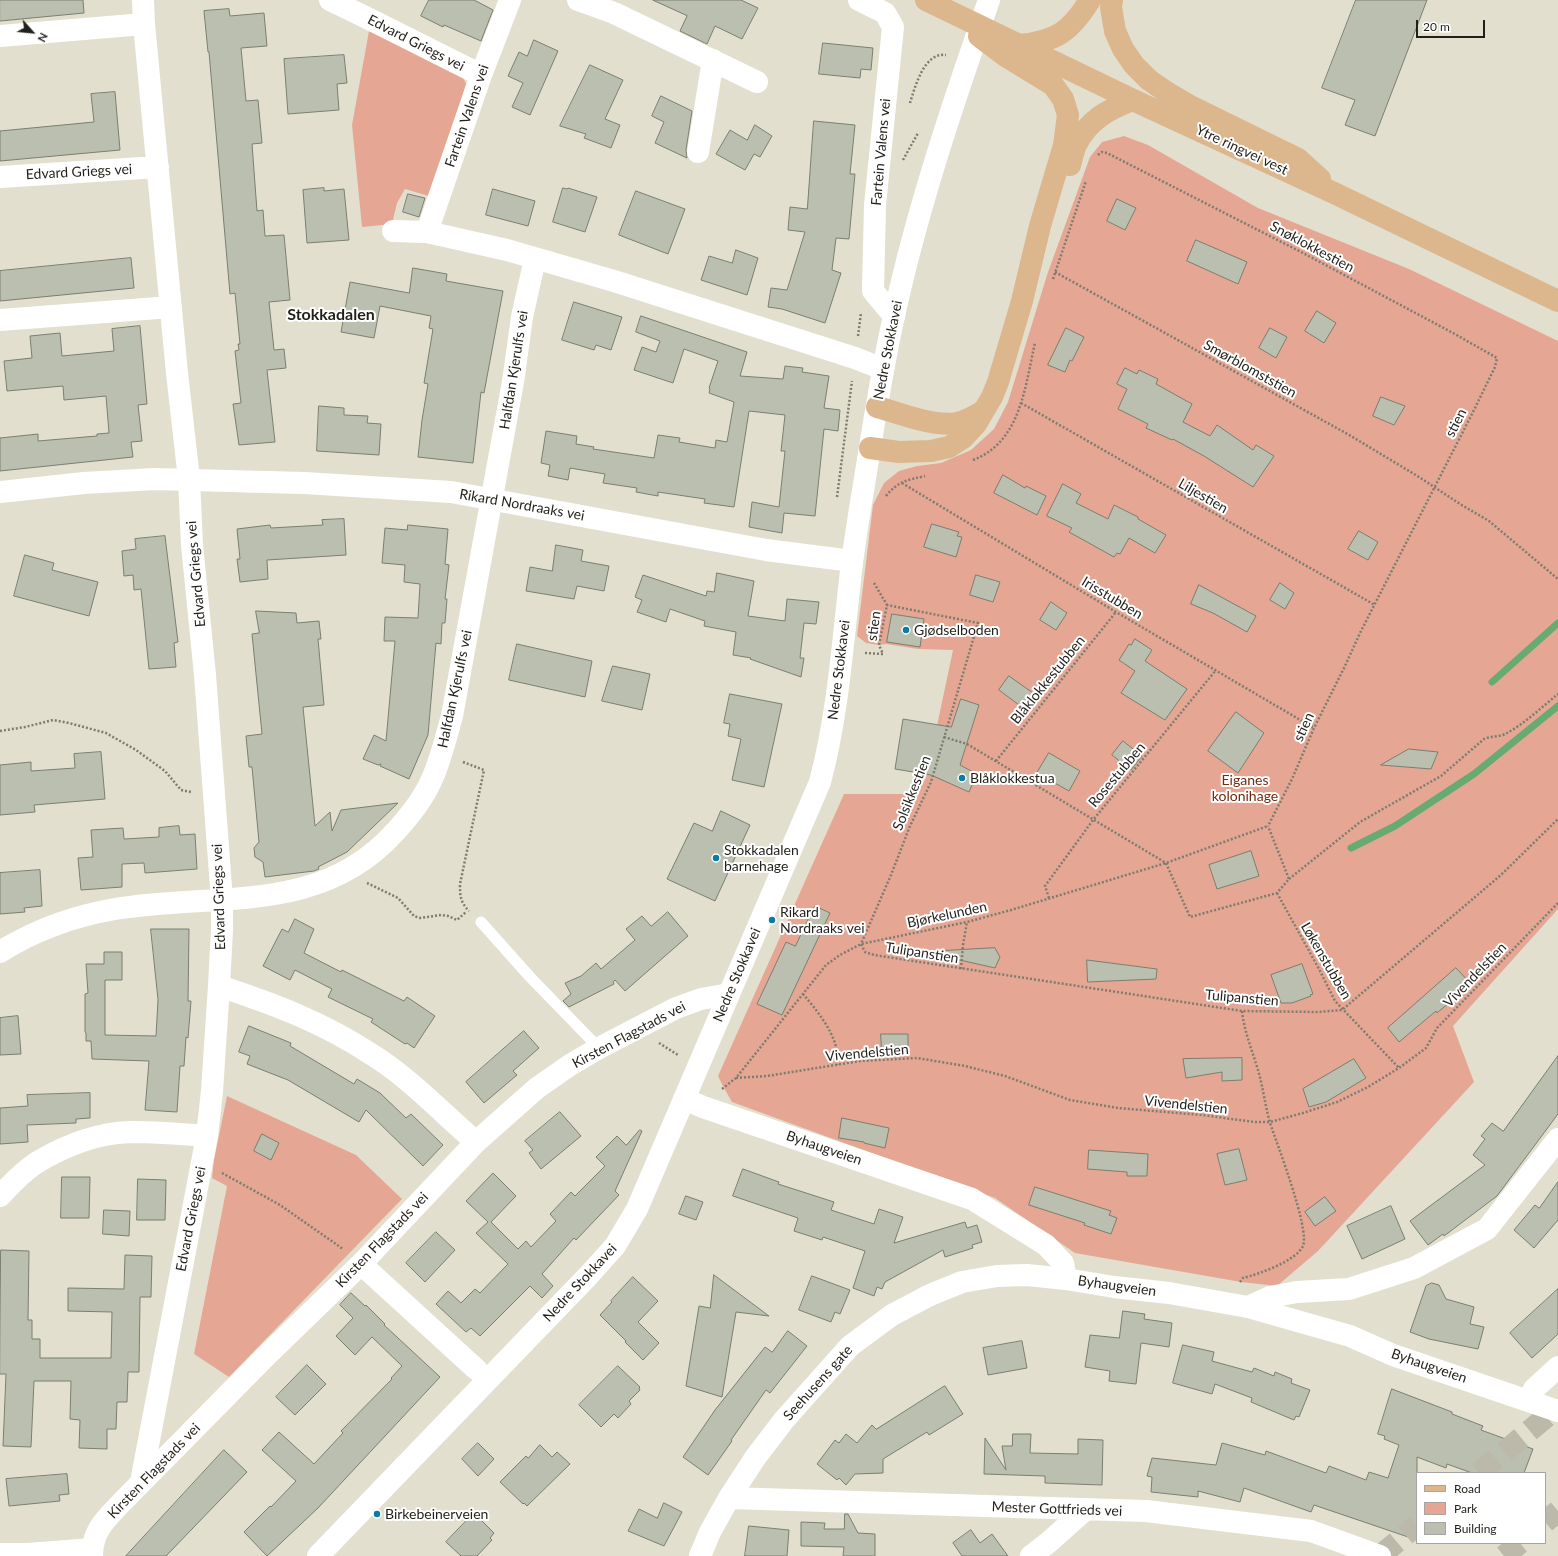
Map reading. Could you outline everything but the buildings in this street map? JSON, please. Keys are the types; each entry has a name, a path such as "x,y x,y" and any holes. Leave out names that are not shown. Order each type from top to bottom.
{"main road":[{"name":"Ytre ringvei vest","path":"926,0 1133,100 1334,193 1558,301"},
{"path":"1019,45 1046,40 1059,35 1072,26 1090,0"},
{"path":"1112,0 1110,7 1115,32 1123,49 1134,66 1150,80 1168,93 1192,107 1298,159 1334,193"},
{"path":"870,448 899,452 931,451 948,446 963,438 976,424 992,398 998,382 1022,301 1040,226 1064,145 1068,115 1063,98 1053,85 988,44 955,14"},
{"path":"1022,301 1050,230 1076,145 1090,124 1112,108 1133,100"},
{"path":"877,407 940,423 957,423 971,418 985,409"}],"street":[{"name":"Edvard Griegs vei","path":"141,1482 207,1136 212,1091 222,930 222,900 205,675 143,0"},
{"name":"Edvard Griegs vei","path":"330,0 389,28 480,75"},
{"name":"Fartein Valens vei","path":"427,232 480,75 510,0"},
{"path":"578,0 617,6 713,60 757,82"},
{"name":"Fartein Valens vei","path":"859,0 885,13 893,27 876,205 873,291 894,316"},
{"name":"Nedre Stokkavei","path":"318,1556 588,1276 615,1246 637,1209 820,782 831,734 843,650 852,561 883,369 894,316 934,167 958,89 989,0"},
{"path":"0,36 144,24"},
{"path":"698,152 713,60"},
{"name":"Edvard Griegs vei","path":"0,177 158,167"},
{"path":"393,231 427,232 507,250 614,281 855,358 883,369"},
{"name":"Halfdan Kjerulfs vei","path":"0,952 42,930 78,916 117,909 262,897 304,889 354,867 383,845 404,822 419,802 432,780 442,754 452,716 513,382 522,317 535,259"},
{"path":"0,320 171,307"},
{"name":"Rikard Nordraaks vei","path":"0,492 84,483 154,479 188,479 304,483 451,492 766,550 852,561"},
{"path":"219,986 271,1003 322,1025 372,1054 411,1084 476,1142"},
{"name":"Kirsten Flagstads vei","path":"92,1552 94,1537 100,1526 141,1482 361,1264 476,1142 537,1088 570,1065 599,1048 676,1008 701,999 729,994"},
{"name":"Byhaugveien","path":"684,1099 703,1107 972,1199 1046,1245 1063,1263 1066,1279 1114,1287 1169,1293 1248,1307 1350,1336 1393,1355 1558,1411"},
{"path":"0,1196 15,1180 36,1164 64,1148 99,1137 130,1132 207,1136"},
{"path":"1248,1307 1270,1297 1298,1292 1349,1289 1414,1268 1487,1229 1558,1139"},
{"path":"361,1264 477,1370"},
{"name":"Seehusens gate","path":"700,1556 710,1532 728,1498 779,1426 812,1386 850,1346 892,1315 930,1295 962,1282 997,1276 1027,1275 1066,1279"},
{"path":"1529,1401 1534,1389 1558,1367"},
{"name":"Mester Gottfrieds vei","path":"728,1498 1146,1512 1311,1531 1380,1556"},
{"path":"1030,1556 1049,1542 1086,1509"},
{"path":"0,1554 92,1552"}],"lane":[{"path":"481,922 530,977 599,1048"}],"path":[{"name":"Snøklokkestien","path":"1106,153 1303,253 1492,354 1497,358 1495,367"},
{"name":"Smørblomststien","path":"1055,272 1351,436 1434,487"},
{"path":"836,503 855,358"},
{"name":"stien","path":"1268,826 1292,779 1314,728 1361,631 1495,367"},
{"name":"Liljestien","path":"1021,403 1375,605"},
{"name":"Irisstubben","path":"902,482 1116,612 1314,728"},
{"path":"1434,487 1489,521 1558,580"},
{"name":"stien","path":"843,650 883,654 879,645 887,605 978,623"},
{"name":"Blåklokkestubben","path":"996,761 1116,612"},
{"name":"Solsikkestien","path":"861,944 891,875 910,826 931,782 978,623"},
{"name":"Rosestubben","path":"1049,898 1045,886 1093,820 1216,670"},
{"path":"944,737 967,744 1166,863 1190,917 1277,893 1289,879 1360,822 1441,776 1484,739 1490,736 1504,734 1530,717 1558,694"},
{"path":"0,731 53,720 106,733 136,750 165,771 181,790 213,794"},
{"path":"442,754 484,770 460,884 460,896 463,905 481,922"},
{"path":"1342,1010 1501,875 1558,819"},
{"path":"1268,826 1289,879"},
{"name":"Bjørkelunden","path":"718,1090 724,1088 736,1078 826,966 840,955 861,944 966,922 1011,910 1166,863 1268,826"},
{"path":"354,867 361,877 370,885 398,898 414,916 420,918 441,915 457,920 468,910"},
{"name":"Løkenstubben","path":"1277,893 1335,1001 1399,1068"},
{"name":"Vivendelstien","path":"736,1078 767,1076 860,1061 917,1058 964,1066 1005,1076 1070,1100 1118,1108 1254,1122 1270,1122 1303,1114 1337,1102 1368,1087 1399,1068 1426,1048 1437,1028 1558,903"},
{"path":"961,969 966,922"},
{"name":"Tulipanstien","path":"861,944 865,952 874,955 1242,1011 1318,1012 1342,1010"},
{"path":"803,994 820,1015 833,1037 836,1047 837,1065"},
{"path":"1241,1282 1243,1278 1261,1273 1299,1253 1304,1239 1293,1190 1270,1122 1258,1069 1243,1023 1242,1011"},
{"path":"201,1164 221,1173 280,1205 334,1242 361,1264"}],"green space":[{"path":"369,31 461,73 466,84 432,197 405,189 397,203 392,224 362,227 352,125"},
{"name":"Eiganes kolonihage","path":"1124,136 1148,145 1258,208 1409,269 1558,341 1558,909 1453,1026 1474,1082 1318,1251 1277,1286 1241,1282 1075,1253 995,1198 732,1102 718,1076 844,794 916,794 926,778 953,650 918,649 886,644 879,645 866,643 857,636 873,505 884,483 899,471 917,466 941,463 971,450 994,429 1008,402 1048,272 1090,157 1102,142"},
{"path":"227,1096 356,1155 402,1199 229,1377 194,1354 227,1186 212,1178 214,1160"}],"waterway":[{"path":"1492,682 1558,623"},
{"path":"1351,848 1395,826 1474,774 1558,706"}],"tunnel":[{"path":"1480,1472 1558,1407"},
{"path":"1546,1521 1558,1511"},
{"path":"1380,1556 1416,1526"},
{"path":"1504,1556 1519,1544"}],"place":[{"name":"Gjødselboden","path":"906,630"},
{"name":"Blåklokkestua","path":"962,778"},
{"name":"Stokkadalen barnehage","path":"716,858"},
{"name":"Rikard Nordraaks vei","path":"772,920"},
{"name":"Birkebeinerveien","path":"377,1514"}],"district":[{"name":"Stokkadalen","path":"331,315"}]}
